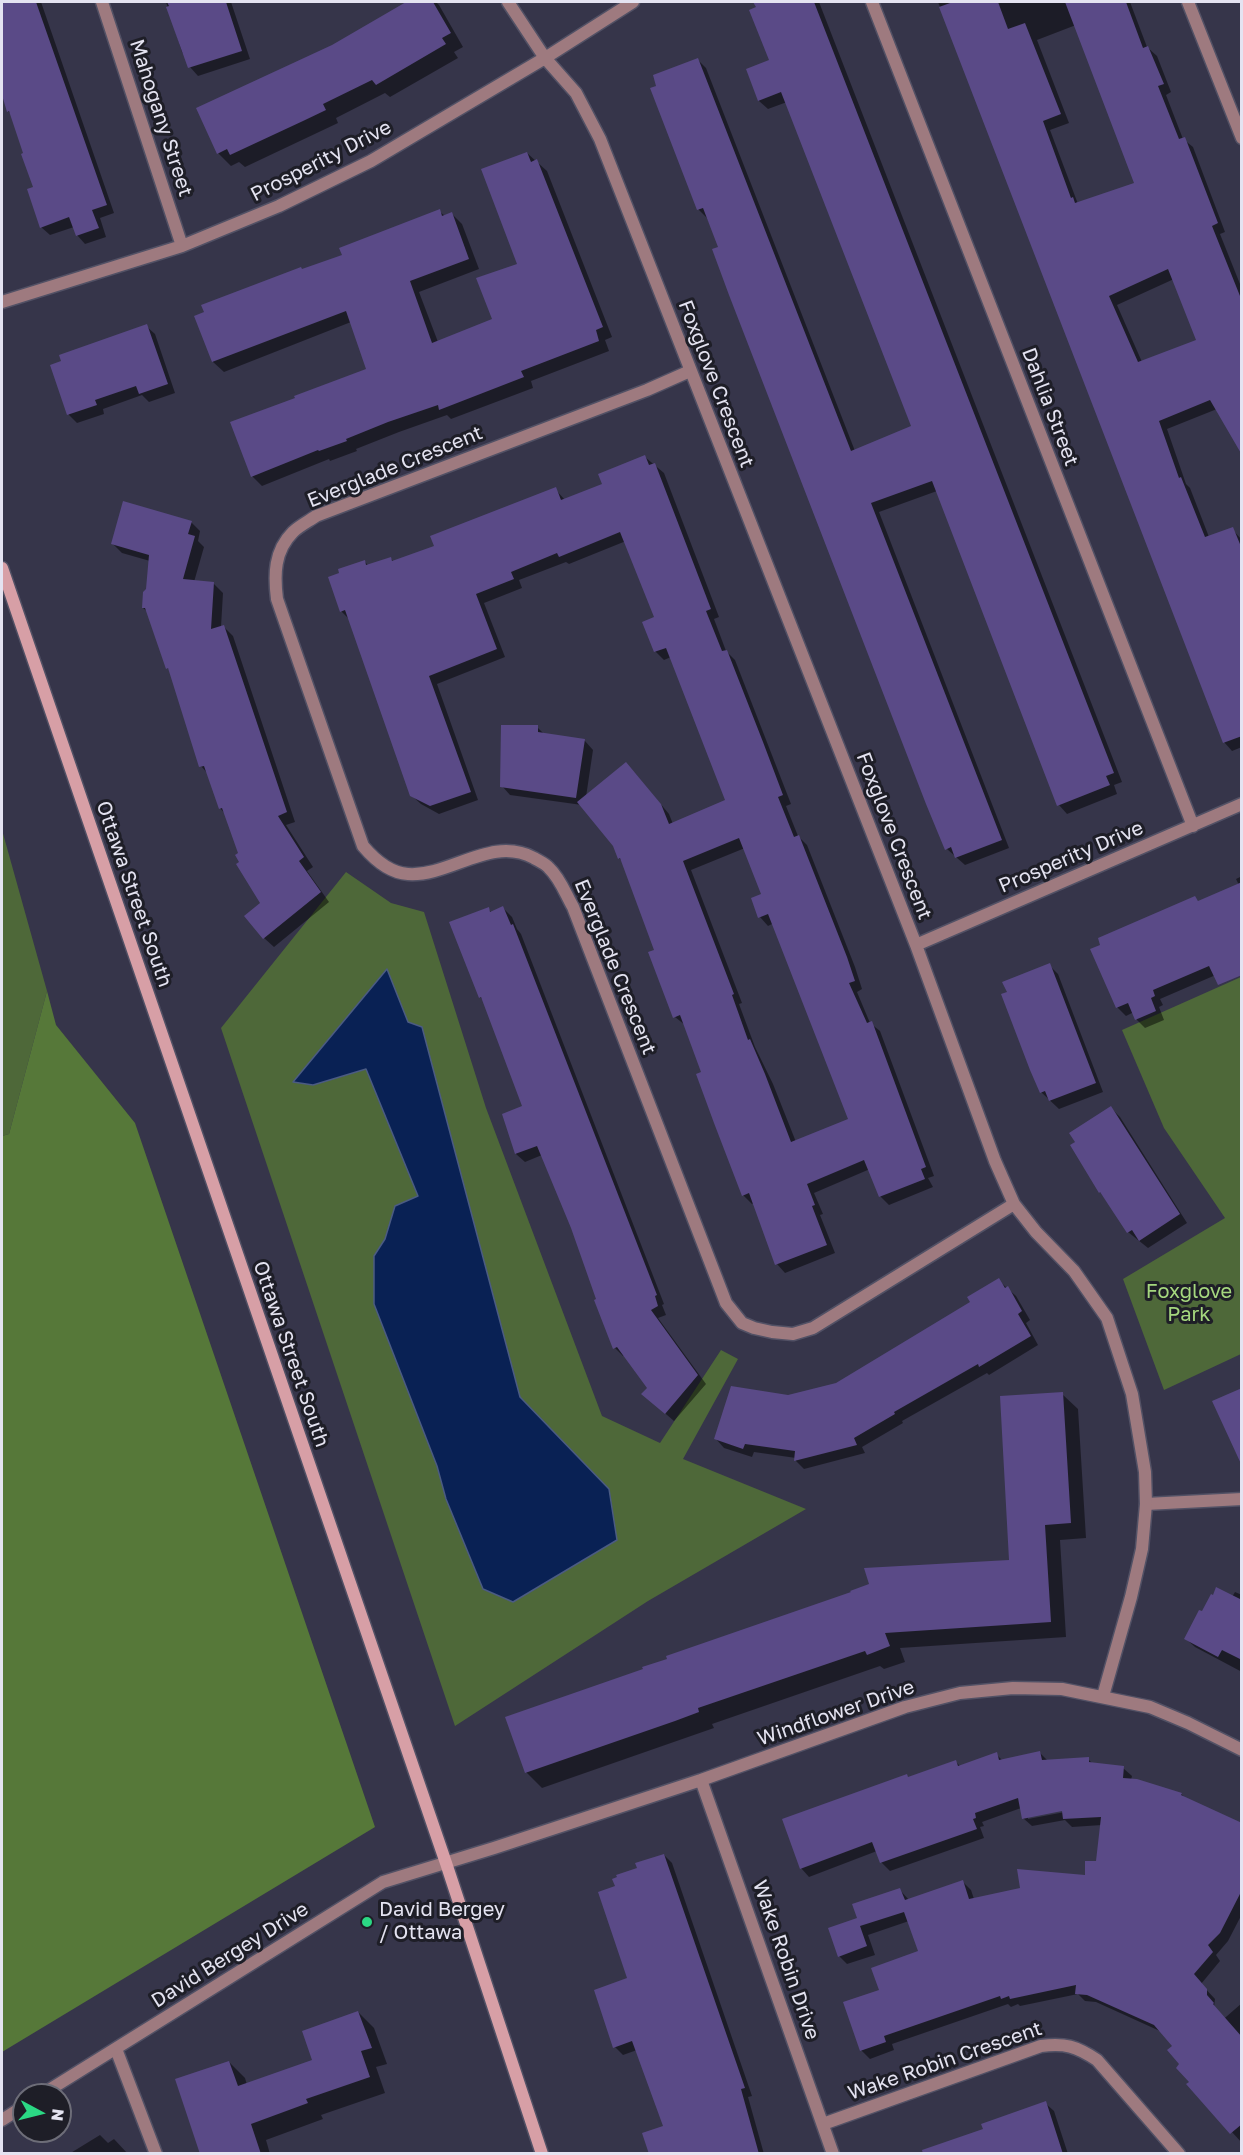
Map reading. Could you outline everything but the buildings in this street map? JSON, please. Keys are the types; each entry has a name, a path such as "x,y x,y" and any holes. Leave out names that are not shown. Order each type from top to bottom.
{"main road":[{"name":"Ottawa Street South","path":"2,568 446,1863 542,2154"}],"street":[{"name":"Mahogany Street","path":"102,2 182,246"},
{"name":"Foxglove Crescent","path":"508,2 545,57 576,93 600,139 916,945 995,1161 1014,1204 1036,1232 1074,1271 1107,1318 1132,1394 1145,1472 1146,1503 1142,1549 1103,1696"},
{"name":"Prosperity Drive","path":"2,302 182,246 279,206 371,161 633,2"},
{"name":"Dahlia Street","path":"872,2 1193,826"},
{"path":"1188,2 1242,138"},
{"name":"Everglade Crescent","path":"690,371 647,390 316,516 292,532 278,554 274,577 277,599 363,846 375,861 407,874 425,873 508,850 529,856 549,867 573,908 726,1303 742,1323 772,1332 793,1334 813,1328 1014,1204"},
{"name":"Prosperity Drive","path":"916,945 1242,804"},
{"path":"1146,1503 1242,1499"},
{"name":"Windflower Drive","path":"446,1863 701,1780 906,1707 960,1693 1013,1688 1062,1689 1103,1696 1150,1707 1242,1750"},
{"name":"Wake Robin Drive","path":"701,1780 832,2154"},
{"name":"David Bergey Drive","path":"61,2083 383,1882 446,1863"},
{"name":"Wake Robin Crescent","path":"823,2124 1041,2046 1061,2044 1083,2051 1097,2060 1179,2154"},
{"path":"116,2049 156,2154"}],"green space":[{"path":"2,830 47,991 9,1134 2,1136"},
{"path":"346,872 391,903 424,912 486,1108 602,1416 660,1443 721,1350 738,1359 683,1459 806,1509 648,1601 455,1726 221,1028"},
{"name":"Foxglove Park","path":"1241,977 1241,1354 1164,1390 1123,1279 1225,1218 1164,1128 1122,1030"},
{"path":"47,991 56,1025 135,1123 375,1827 2,2052 2,1136 9,1134"}],"water":[{"path":"387,969 408,1022 422,1027 520,1397 609,1489 617,1540 513,1602 483,1589 446,1499 437,1466 374,1304 374,1256 385,1239 395,1206 418,1196 366,1069 313,1085 293,1082"}],"place":[{"name":"David Bergey / Ottawa","path":"367,1922"}]}
